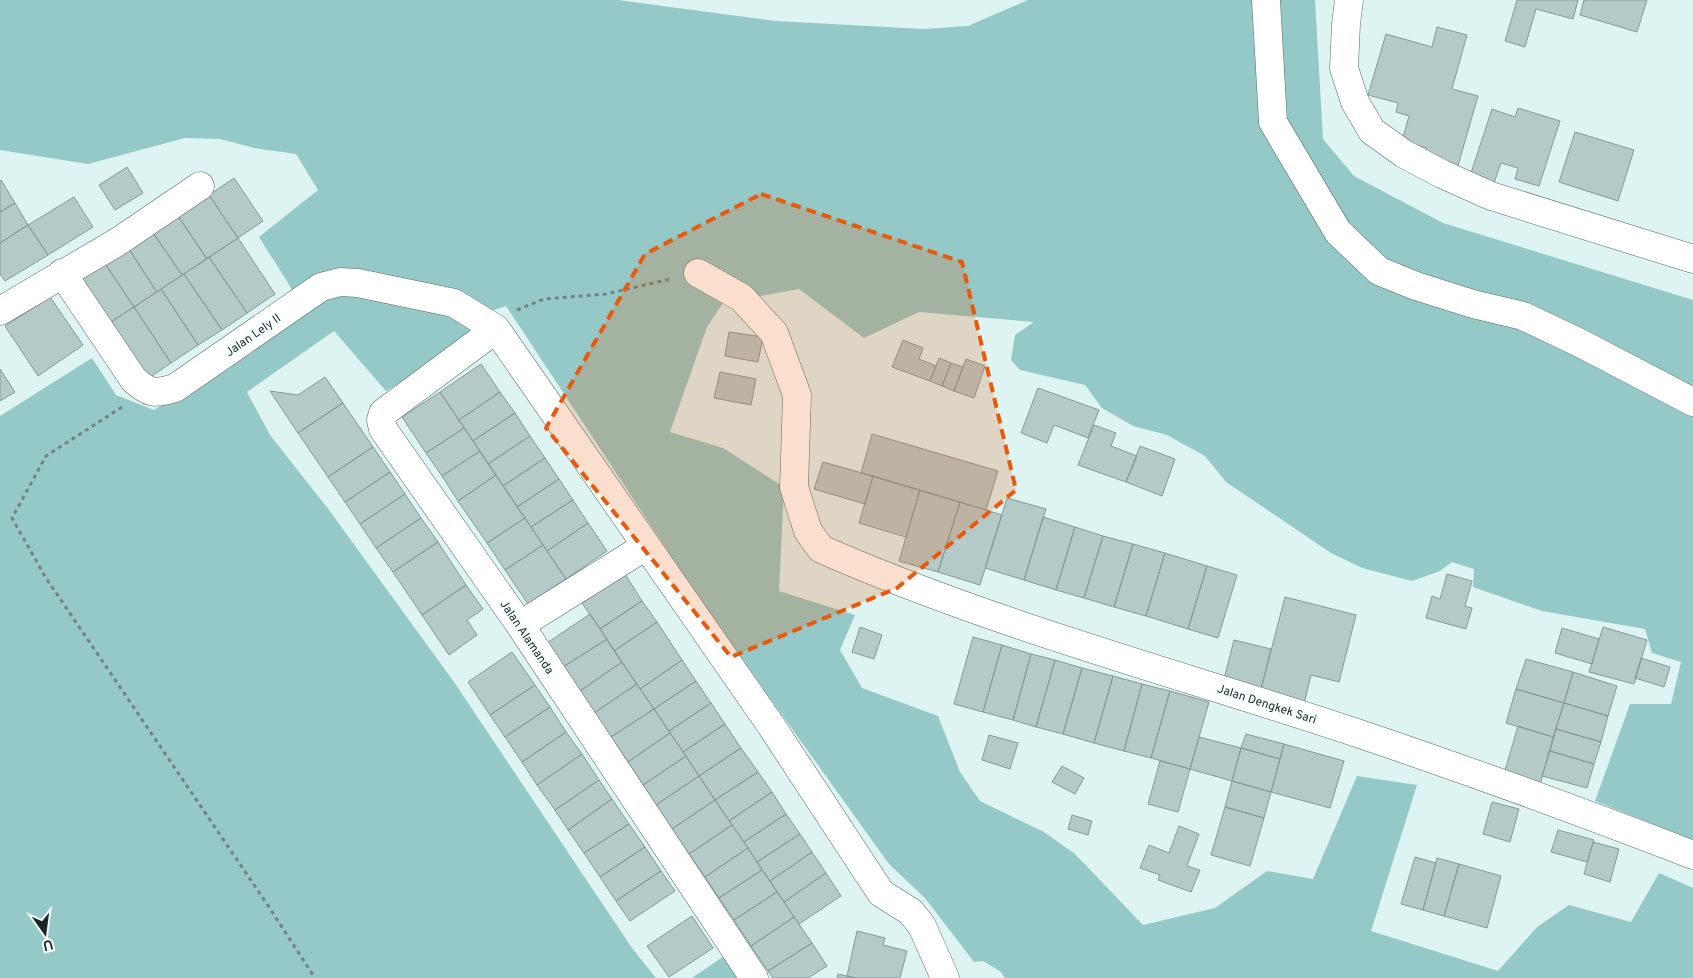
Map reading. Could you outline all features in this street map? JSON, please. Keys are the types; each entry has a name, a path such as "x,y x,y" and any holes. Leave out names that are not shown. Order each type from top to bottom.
{"street":[{"path":"1266,0 1274,122 1338,232 1379,270 1416,286 1473,304 1523,316 1580,342 1693,402"},
{"path":"1349,0 1344,68 1355,102 1372,131 1404,154 1491,196 1693,258"},
{"path":"2,304 62,274 119,241 200,186"},
{"name":"Jalan Dengkek Sari","path":"698,273 742,298 774,332 797,395 794,487 808,531 821,549 990,616 1358,733 1592,816 1693,855"},
{"path":"62,274 134,380 146,390"},
{"name":"Jalan Lely II","path":"146,390 159,393 175,388 322,287 340,282 358,283 454,303 496,329"},
{"path":"496,329 770,724 881,893 911,912 922,926 945,978"},
{"name":"Jalan Alamanda","path":"496,329 384,413 381,420 384,428 520,625 754,978"},
{"path":"520,625 646,546"}],"path":[{"path":"496,329 519,308 544,299 606,294 698,273"},
{"path":"146,390 46,456 12,518 46,578 267,904 314,978"}],"highlighted area":[{"path":"761,194 962,262 1016,490 897,588 731,657 546,428 645,254"}],"shaded area":[{"path":"0,0 618,0 776,21 924,29 968,26 1028,0 1315,0 1323,139 1354,176 1443,223 1693,300 1693,840 1595,801 1630,704 1671,704 1681,662 1652,653 1645,629 1542,611 1473,587 1474,569 1452,562 1440,571 1412,581 1362,568 1331,553 1226,482 1205,456 1167,435 1133,426 1102,408 1085,385 1020,370 1011,360 1015,335 1034,322 919,312 864,338 799,289 723,303 707,327 670,432 723,448 784,487 779,591 855,615 840,650 862,688 938,716 960,772 980,801 1044,832 1075,854 1143,925 1215,908 1267,871 1313,879 1357,776 1417,785 1371,931 1498,971 1537,927 1569,905 1631,922 1659,873 1693,888 1693,978 1005,978 1001,972 983,961 974,962 925,898 889,864 706,609 506,306 491,311 469,340 386,391 334,331 247,392 270,435 329,510 454,682 632,948 656,978 0,978 0,416 92,358 116,395 154,410 305,314 259,237 318,190 296,154 254,148 220,139 185,138 88,164 0,150"},
{"path":"724,956 737,978 692,978"}],"building":[{"path":"1517,0 1578,0 1573,19 1536,9 1525,47 1505,41"},
{"path":"1584,0 1647,0 1637,32 1580,15"},
{"path":"1437,27 1467,35 1452,89 1478,96 1457,169 1424,159 1427,148 1402,141 1409,116 1396,112 1398,103 1368,95 1386,34 1432,47"},
{"path":"1518,108 1560,121 1539,186 1515,179 1518,168 1501,163 1494,183 1470,176 1492,109 1515,117"},
{"path":"1575,132 1634,150 1618,201 1559,182"},
{"path":"127,167 143,193 115,210 99,185"},
{"path":"234,178 263,221 238,238 209,195"},
{"path":"0,181 15,203 0,212"},
{"path":"209,195 238,238 207,259 174,210"},
{"path":"74,197 93,227 48,255 28,225"},
{"path":"15,203 28,225 0,243 0,212"},
{"path":"174,210 207,259 182,275 149,227"},
{"path":"28,225 48,255 5,281 0,274 0,243"},
{"path":"149,227 182,275 157,292 125,243"},
{"path":"238,238 275,294 247,313 209,257"},
{"path":"125,243 157,292 134,307 102,259"},
{"path":"209,257 247,313 222,330 184,274"},
{"path":"102,259 134,307 108,324 76,275"},
{"path":"184,274 222,330 198,345 161,289"},
{"path":"161,289 198,345 171,363 134,307"},
{"path":"50,297 83,345 38,376 5,326"},
{"path":"134,307 171,363 146,380 108,324"},
{"path":"729,332 763,337 758,362 725,356"},
{"path":"903,340 923,348 919,359 936,366 930,381 892,367"},
{"path":"939,358 951,363 942,386 930,381"},
{"path":"966,359 985,366 974,398 954,391"},
{"path":"951,363 963,367 954,391 942,386"},
{"path":"481,364 500,392 459,420 440,392"},
{"path":"0,369 15,392 0,401"},
{"path":"720,372 756,379 751,405 714,398"},
{"path":"325,377 343,403 298,433 270,391 298,395"},
{"path":"1038,388 1099,410 1088,438 1054,425 1047,443 1021,433"},
{"path":"440,392 464,428 426,453 402,417"},
{"path":"500,392 515,413 473,441 459,420"},
{"path":"343,403 373,447 328,477 298,433"},
{"path":"515,413 530,436 488,464 473,441"},
{"path":"1094,425 1116,433 1111,446 1137,456 1126,482 1078,465"},
{"path":"464,428 480,451 442,476 426,453"},
{"path":"872,434 998,471 986,510 861,473"},
{"path":"530,436 545,458 503,486 488,464"},
{"path":"1140,446 1175,459 1162,496 1126,482"},
{"path":"373,447 390,472 345,502 328,477"},
{"path":"480,451 496,475 458,501 442,476"},
{"path":"545,458 559,479 517,507 503,486"},
{"path":"823,462 873,476 865,504 814,489"},
{"path":"390,472 405,494 360,524 345,502"},
{"path":"496,475 525,518 487,543 458,501"},
{"path":"873,476 920,490 906,537 859,523"},
{"path":"559,479 573,500 531,527 517,507"},
{"path":"920,490 960,502 938,572 899,561"},
{"path":"405,494 421,518 376,548 360,524"},
{"path":"1007,498 1046,509 1024,580 985,568"},
{"path":"573,500 588,523 547,551 531,527"},
{"path":"960,502 1002,515 980,585 938,572"},
{"path":"1043,517 1075,527 1056,590 1024,580"},
{"path":"421,518 438,542 393,572 376,548"},
{"path":"525,518 543,545 505,570 487,543"},
{"path":"588,523 607,551 566,579 547,551"},
{"path":"1075,527 1103,536 1084,598 1056,590"},
{"path":"1103,536 1133,544 1114,607 1084,598"},
{"path":"438,542 466,585 422,615 393,572"},
{"path":"1133,544 1165,553 1146,616 1114,607"},
{"path":"543,545 566,579 528,604 505,570"},
{"path":"1165,553 1207,566 1188,629 1146,616"},
{"path":"1207,566 1237,575 1218,638 1188,629"},
{"path":"625,574 642,601 600,629 582,603"},
{"path":"1447,574 1472,581 1465,606 1472,608 1466,629 1426,618 1432,596 1440,599"},
{"path":"466,585 483,609 467,620 477,635 449,655 422,615"},
{"path":"1285,597 1356,615 1339,682 1311,675 1304,704 1260,693"},
{"path":"642,601 657,622 614,651 600,629"},
{"path":"590,614 607,639 563,667 547,643"},
{"path":"657,622 682,660 640,689 614,651"},
{"path":"860,627 882,635 874,659 852,652"},
{"path":"1603,627 1647,640 1634,684 1589,672"},
{"path":"1562,628 1599,639 1592,664 1555,653"},
{"path":"973,637 1002,645 983,712 954,704"},
{"path":"607,639 622,662 580,691 563,667"},
{"path":"1234,640 1271,649 1260,693 1223,683"},
{"path":"1002,645 1031,654 1013,720 983,712"},
{"path":"512,652 535,685 490,715 468,682"},
{"path":"1031,654 1055,660 1036,727 1013,720"},
{"path":"1641,658 1670,667 1664,687 1635,678"},
{"path":"1526,659 1573,672 1564,703 1516,689"},
{"path":"682,660 696,681 654,709 640,689"},
{"path":"1055,660 1082,668 1063,734 1036,727"},
{"path":"622,662 637,684 594,713 580,691"},
{"path":"1082,668 1113,676 1094,743 1063,734"},
{"path":"1573,672 1617,686 1608,716 1564,703"},
{"path":"1113,676 1142,684 1124,751 1094,743"},
{"path":"696,681 711,703 669,731 654,709"},
{"path":"637,684 654,709 611,737 594,713"},
{"path":"1142,684 1170,691 1151,758 1124,751"},
{"path":"535,685 550,707 505,737 490,715"},
{"path":"1516,689 1564,703 1553,737 1506,723"},
{"path":"1170,691 1209,702 1190,769 1151,758"},
{"path":"711,703 725,724 683,752 669,731"},
{"path":"1564,703 1608,716 1601,742 1556,729"},
{"path":"550,707 566,732 522,762 505,737"},
{"path":"654,709 670,733 628,762 611,737"},
{"path":"725,724 741,748 699,776 683,752"},
{"path":"1518,726 1553,737 1540,785 1504,774"},
{"path":"1556,729 1601,742 1594,764 1550,751"},
{"path":"566,732 582,754 537,785 522,762"},
{"path":"670,733 686,756 643,785 628,762"},
{"path":"1246,734 1284,744 1280,759 1241,748"},
{"path":"989,735 1018,743 1010,769 982,760"},
{"path":"1199,737 1241,748 1232,781 1190,769"},
{"path":"1284,744 1344,761 1330,808 1271,792"},
{"path":"741,748 758,772 715,800 699,776"},
{"path":"1241,748 1280,759 1271,792 1232,781"},
{"path":"1550,751 1594,764 1587,788 1542,776"},
{"path":"582,754 599,780 555,810 537,785"},
{"path":"686,756 699,776 656,805 643,785"},
{"path":"1160,761 1190,769 1178,812 1148,804"},
{"path":"1062,766 1084,778 1075,794 1052,782"},
{"path":"758,772 772,792 729,821 715,800"},
{"path":"699,776 715,800 672,829 656,805"},
{"path":"599,780 612,799 568,830 555,810"},
{"path":"1232,781 1271,792 1264,818 1225,807"},
{"path":"772,792 786,814 744,842 729,821"},
{"path":"612,799 629,824 584,853 568,830"},
{"path":"715,800 732,825 689,854 672,829"},
{"path":"1492,802 1519,809 1510,842 1483,834"},
{"path":"1225,807 1264,818 1250,866 1211,855"},
{"path":"786,814 800,834 757,862 744,842"},
{"path":"1072,815 1092,821 1088,835 1068,829"},
{"path":"629,824 645,847 600,877 584,853"},
{"path":"732,825 748,848 705,877 689,854"},
{"path":"1179,826 1199,834 1187,866 1200,870 1191,892 1158,880 1160,875 1140,868 1149,845 1169,853"},
{"path":"1558,830 1594,840 1587,862 1551,852"},
{"path":"800,834 812,852 770,881 757,862"},
{"path":"1593,842 1619,849 1610,882 1584,874"},
{"path":"645,847 661,871 616,901 600,877"},
{"path":"748,848 762,870 719,898 705,877"},
{"path":"812,852 826,873 784,902 770,881"},
{"path":"1415,857 1436,863 1423,910 1401,904"},
{"path":"1437,858 1459,864 1444,916 1423,910"},
{"path":"1459,864 1501,876 1487,928 1444,916"},
{"path":"762,870 777,892 734,920 719,898"},
{"path":"661,871 675,891 630,921 616,901"},
{"path":"826,873 841,896 799,924 784,902"},
{"path":"777,892 794,917 751,946 734,920"},
{"path":"692,916 713,948 669,977 647,946"},
{"path":"794,917 812,943 768,971 751,946"},
{"path":"857,931 885,938 883,945 907,951 900,978 856,978 847,976"},
{"path":"812,943 827,966 808,978 773,978 768,971"},
{"path":"838,974 856,978 837,978"}]}
